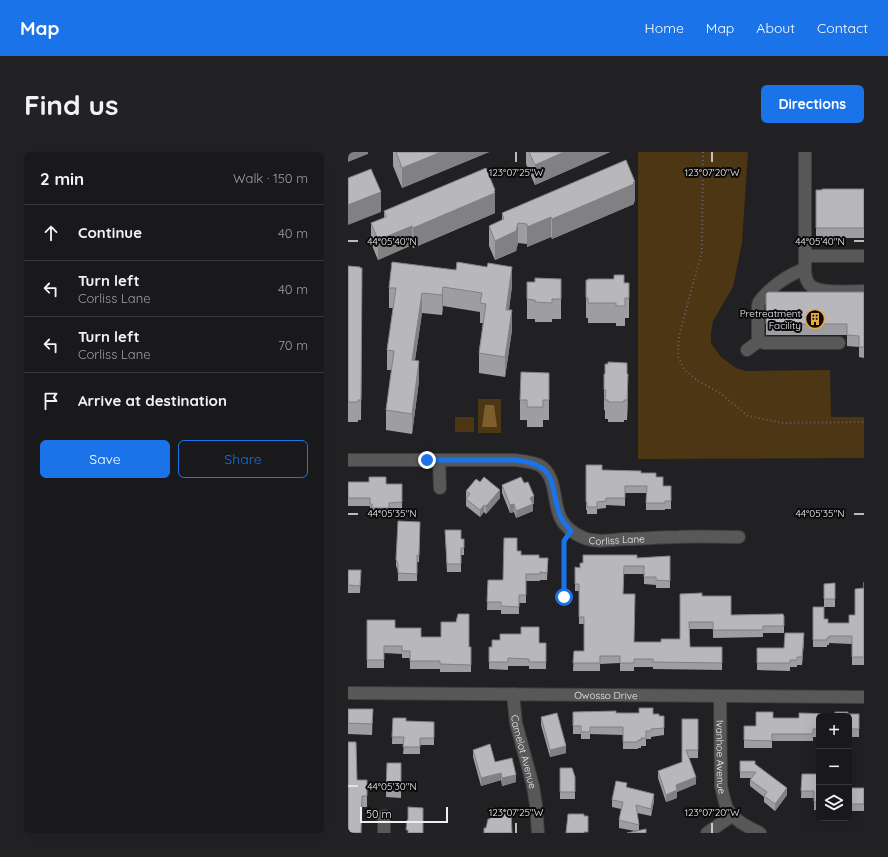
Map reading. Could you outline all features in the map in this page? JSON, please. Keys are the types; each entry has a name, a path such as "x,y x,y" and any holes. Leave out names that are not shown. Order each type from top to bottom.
{"street":[{"path":"805,152 804,269 808,283 822,291 864,291"},
{"path":"804,256 864,256"},
{"path":"759,341 759,302 785,278 804,269"},
{"path":"759,341 765,343 839,343"},
{"path":"747,350 759,341"},
{"name":"Corliss Lane","path":"348,460 515,460 530,462 540,466 547,472 550,478 559,514 564,523 571,531 589,540 603,541 680,537 739,537"},
{"path":"439,460 440,488"},
{"name":"Owosso Drive","path":"348,693 864,697"},
{"name":"Camelot Avenue","path":"512,694 516,722 533,786 538,833"},
{"name":"Ivanhoe Avenue","path":"720,696 721,786 727,808 732,815"},
{"path":"707,833 732,815 742,823 760,833"},
{"path":"384,816 384,833"}],"path":[{"path":"703,152 702,251 679,336 678,356 684,369 698,381 720,393 748,416 783,423 864,422"},
{"path":"564,597 564,541 571,531"}],"shaded area":[{"path":"638,152 748,152 742,243 733,287 713,321 711,343 721,357 736,368 746,371 830,370 831,417 864,417 864,458 638,459"},
{"path":"478,399 501,399 501,433 478,433"},
{"path":"485,405 494,405 497,427 482,427"},
{"path":"455,417 474,417 474,432 455,432"}],"building":[{"path":"396,152 441,152 402,168"},
{"path":"529,152 564,152 535,165"},
{"path":"626,160 635,182 633,182 634,184 552,219 551,217 527,227 527,224 518,223 516,231 495,241 489,226 504,219 502,213"},
{"path":"486,168 495,193 413,228 412,226 378,240 371,223 386,217 384,211"},
{"path":"371,169 381,192 348,205 348,178"},
{"path":"864,189 864,228 816,228 816,190"},
{"path":"392,262 456,270 457,262 487,267 488,263 512,267 506,310 512,310 505,357 479,353 486,304 480,303 482,293 443,287 442,295 422,293 412,360 419,361 412,414 386,410 394,351 387,350 396,288 389,288"},
{"path":"348,266 362,268 361,400 358,400 358,402 348,402"},
{"path":"614,275 624,275 624,283 629,283 629,298 625,298 625,306 616,306 616,303 588,303 588,298 586,298 586,280 614,279"},
{"path":"535,278 561,279 561,299 552,299 552,303 535,302 535,300 527,299 527,282 535,282"},
{"name":"Pretreatment Facility","path":"768,292 864,292 864,347 859,347 859,336 847,335 847,324 766,324 766,294"},
{"path":"608,362 627,363 627,400 624,400 624,402 608,402 608,400 605,400 606,390 604,390 604,374 605,364 608,364"},
{"path":"521,372 549,373 549,400 543,400 543,407 527,407 527,400 520,400"},
{"path":"586,465 602,465 602,470 656,473 656,477 663,477 663,486 671,486 671,501 665,501 665,503 646,503 647,486 625,486 625,498 606,498 606,501 597,502 597,507 587,507"},
{"path":"369,477 386,477 386,484 402,484 402,502 389,503 389,508 372,508 370,498 348,498 348,482 369,482"},
{"path":"484,477 500,490 486,506 484,505 480,510 466,499 470,494 466,491 476,479 480,482"},
{"path":"521,477 524,483 528,482 534,496 530,498 533,504 516,511 514,504 510,505 502,485"},
{"path":"398,521 420,522 417,574 398,573 398,564 396,559"},
{"path":"445,530 461,530 461,539 464,539 464,548 461,548 461,564 447,564"},
{"path":"504,538 517,538 517,551 521,551 521,555 539,555 539,558 548,558 547,573 540,572 540,574 526,574 526,595 519,595 519,607 501,606 501,602 487,602 488,580 503,580"},
{"path":"583,555 637,555 637,558 670,556 670,581 656,580 656,577 644,577 644,566 624,566 623,594 635,594 634,642 661,642 661,639 680,639 680,594 702,593 702,596 731,596 731,615 783,614 784,626 763,626 763,630 713,630 713,622 689,622 690,647 722,647 722,663 653,662 653,659 634,659 634,663 620,663 620,656 600,656 600,663 573,663 574,651 584,651 584,617 579,617 579,584 575,584 575,567 580,568 580,563 583,563"},
{"path":"348,570 361,570 360,586 348,585"},
{"path":"835,583 835,599 824,599 824,584"},
{"path":"864,588 864,657 852,657 852,636 829,636 827,640 813,640 813,607 824,607 824,619 828,619 828,623 849,623 849,615 855,615 855,589"},
{"path":"458,614 469,614 469,647 471,647 471,665 440,664 440,661 410,661 410,651 402,651 402,646 384,646 384,660 367,660 367,620 395,620 395,628 421,628 421,637 441,637 441,622 456,622"},
{"path":"521,627 539,627 539,643 546,643 546,662 529,662 529,659 508,658 508,662 489,662 489,647 492,647 492,640 500,640 500,634 521,634"},
{"path":"785,633 804,633 802,657 797,657 797,660 790,660 790,663 757,663 757,648 784,648"},
{"path":"639,708 653,708 653,714 664,716 664,728 646,731 646,738 641,738 638,742 623,742 623,727 590,727 590,732 581,732 581,726 573,726 573,712 616,711 616,713 639,713"},
{"path":"348,709 373,709 372,724 348,723"},
{"path":"756,712 773,712 773,718 799,718 799,713 816,713 816,729 813,729 813,734 772,734 772,741 744,740 744,726 756,726"},
{"path":"835,712 848,713 835,713"},
{"path":"557,713 566,746 550,750 541,717"},
{"path":"852,714 859,714 859,729 852,729"},
{"path":"393,718 406,718 406,721 434,722 434,738 420,738 420,747 403,747 404,737 392,737"},
{"path":"682,719 698,719 698,750 686,750 696,777 676,785 677,790 666,795 658,771 682,762"},
{"path":"348,742 356,742 357,780 367,780 367,796 362,796 361,833 348,833"},
{"path":"490,744 495,762 512,758 516,775 502,778 501,773 481,778 473,750"},
{"path":"740,761 755,761 755,764 787,788 775,804 764,796 767,792 750,780 756,772 740,772"},
{"path":"387,763 401,763 401,790 386,790"},
{"path":"560,768 572,768 575,777 575,792 560,792"},
{"path":"802,774 816,774 816,802 814,802 814,791 801,791"},
{"path":"616,781 627,783 626,787 654,794 651,809 636,805 639,825 619,820 623,802 612,800"},
{"path":"852,788 864,788 864,804 852,804"},
{"path":"408,807 423,808 423,833 408,833 408,830 406,830"},
{"path":"490,808 511,809 512,833 484,833 484,828 486,828 488,819 490,819"},
{"path":"568,814 584,814 584,816 588,816 588,832 566,833"},
{"path":"646,829 646,833 627,833"}],"place":[{"name":"Pretreatment Facility","path":"815,319"}],"route":[{"path":"427,460 515,460 530,462 540,466 547,472 553,488 559,514 571,531 564,541 564,597"}]}
